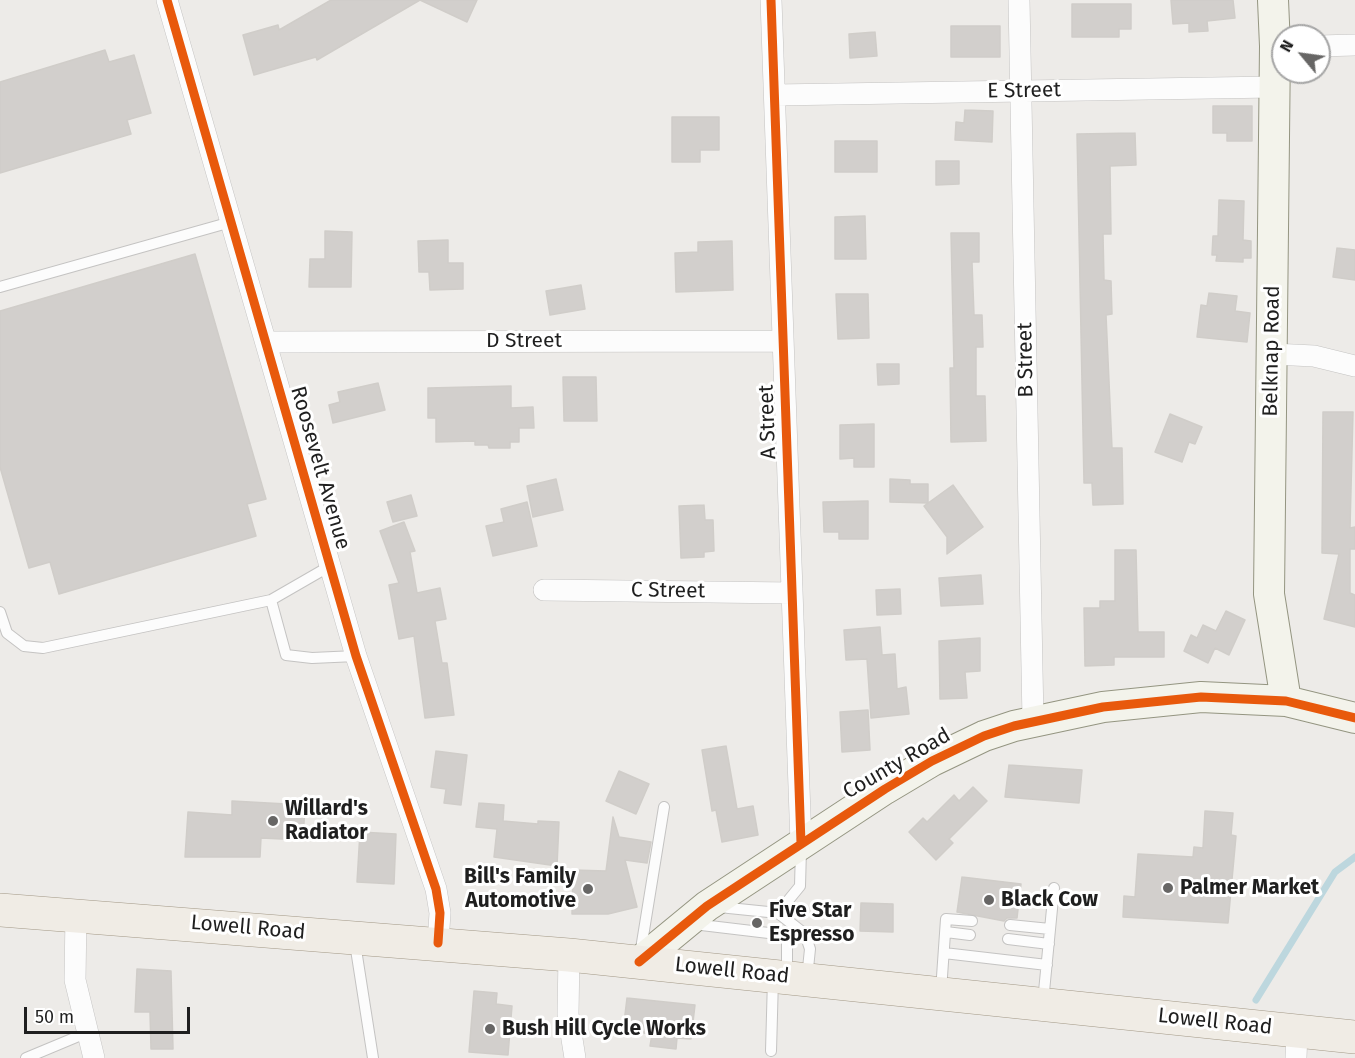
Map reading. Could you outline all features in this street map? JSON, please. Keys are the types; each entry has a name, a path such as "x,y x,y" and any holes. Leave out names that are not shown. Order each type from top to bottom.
{"main road":[{"name":"Lowell Road","path":"0,910 438,943 789,976 1043,1005 1296,1044 1355,1037"}],"street":[{"name":"Roosevelt Avenue","path":"167,0 356,656 436,889 440,913 438,943"},
{"name":"A Street","path":"771,0 801,843"},
{"name":"B Street","path":"1019,0 1033,720"},
{"name":"Belknap Road","path":"1273,0 1276,24"},
{"path":"1331,46 1355,45"},
{"name":"Belknap Road","path":"1274,84 1269,594 1286,701"},
{"name":"E Street","path":"775,95 1274,87"},
{"name":"D Street","path":"266,342 783,340"},
{"path":"1273,354 1314,356 1355,366"},
{"name":"C Street","path":"544,590 792,593"},
{"name":"County Road","path":"639,962 696,915 801,843 932,761 984,736 1033,720 1102,707 1201,697 1286,701 1355,718"},
{"path":"76,914 75,980 86,1033 94,1058"},
{"path":"569,955 568,1014 575,1058"}],"lane":[{"path":"0,287 231,222"},
{"path":"0,612 8,633 24,646 43,648 271,600 330,566"},
{"path":"271,600 286,655 312,658 356,656"},
{"path":"639,962 664,807"},
{"path":"778,913 800,886 801,843"},
{"path":"1043,1005 1054,888"},
{"path":"696,915 778,913 805,934 810,949 789,976"},
{"path":"696,915 777,934 787,940 789,976 771,1051"},
{"path":"940,993 946,919 972,921"},
{"path":"1011,925 1050,929"},
{"path":"946,932 970,935"},
{"path":"354,936 373,1058"},
{"path":"1008,939 1049,944"},
{"path":"944,953 1047,965"},
{"path":"26,1058 41,1054 86,1033"}],"building":[{"path":"331,0 420,0 317,60 316,57 254,75 243,35 278,25 279,30"},
{"path":"420,0 477,0 467,22"},
{"path":"1171,0 1233,0 1235,18 1207,21 1208,31 1189,32 1189,23 1173,24"},
{"path":"1072,4 1131,4 1131,29 1119,29 1119,37 1072,37"},
{"path":"951,26 1000,26 1000,57 951,57"},
{"path":"875,32 877,56 850,58 849,34"},
{"path":"105,50 109,62 134,55 151,113 127,120 131,134 0,173 0,82"},
{"path":"1213,106 1252,106 1252,141 1227,141 1227,133 1213,133"},
{"path":"965,110 993,111 992,142 955,140 956,122 964,123"},
{"path":"672,117 719,117 719,150 700,150 700,162 672,162"},
{"path":"1135,133 1136,165 1110,166 1111,234 1103,234 1104,280 1111,281 1112,314 1106,315 1112,448 1122,448 1123,504 1093,505 1092,483 1084,483 1077,134"},
{"path":"835,141 877,141 877,172 835,172"},
{"path":"936,161 959,161 959,184 936,185"},
{"path":"1219,200 1244,201 1243,240 1251,241 1251,258 1243,258 1243,262 1216,261 1217,255 1212,255 1213,236 1218,236"},
{"path":"865,216 866,259 835,259 835,217"},
{"path":"325,231 352,232 351,287 309,287 310,259 325,259"},
{"path":"951,233 979,233 979,262 972,262 974,315 982,315 983,347 976,347 976,396 985,396 986,441 951,442 950,368 954,368"},
{"path":"448,240 448,263 463,263 463,289 430,290 429,272 419,272 418,241"},
{"path":"732,241 733,290 676,292 675,253 698,252 698,242"},
{"path":"1337,248 1355,250 1355,280 1333,277"},
{"path":"195,254 266,499 247,504 256,536 59,594 50,562 29,568 0,467 0,311"},
{"path":"581,285 585,309 550,315 546,291"},
{"path":"1209,293 1237,296 1235,311 1250,313 1247,342 1197,337 1201,305 1207,306"},
{"path":"836,294 868,294 869,338 838,339"},
{"path":"877,364 899,364 899,384 878,385"},
{"path":"563,377 596,377 597,421 564,421"},
{"path":"378,383 385,410 333,423 329,405 340,402 338,392"},
{"path":"511,386 511,408 533,407 534,428 519,428 519,442 510,442 510,448 489,448 488,445 475,445 475,441 436,442 436,418 428,418 428,388"},
{"path":"1323,412 1353,412 1350,528 1355,527 1355,549 1350,549 1350,593 1355,595 1355,627 1324,619 1339,554 1322,553"},
{"path":"1170,414 1202,427 1195,444 1189,442 1182,462 1155,452"},
{"path":"874,424 874,467 854,467 854,458 840,459 840,425"},
{"path":"556,479 563,510 533,517 527,486"},
{"path":"890,479 910,480 910,484 928,484 928,503 890,502"},
{"path":"953,485 983,527 947,554 947,537 924,506"},
{"path":"411,495 417,516 393,522 387,502"},
{"path":"868,501 868,539 839,539 839,532 824,532 823,502"},
{"path":"527,502 537,546 493,556 486,526 504,522 501,509"},
{"path":"704,505 705,520 713,520 714,551 704,552 704,557 681,558 679,506"},
{"path":"404,522 415,551 410,552 417,593 440,588 446,619 435,621 442,663 447,663 454,715 425,718 414,636 399,639 389,585 399,583 380,531"},
{"path":"1115,550 1136,550 1138,632 1164,632 1164,657 1114,657 1114,665 1085,666 1084,608 1100,608 1100,601 1115,601"},
{"path":"981,575 983,604 941,606 939,578"},
{"path":"900,589 901,614 877,615 876,590"},
{"path":"1226,611 1245,620 1229,655 1215,648 1208,663 1184,651 1191,635 1197,638 1203,625 1216,631"},
{"path":"880,627 882,655 895,654 897,689 906,687 909,714 871,718 867,659 846,660 844,630"},
{"path":"980,638 980,671 965,672 967,698 940,699 939,641"},
{"path":"868,710 870,750 842,752 840,712"},
{"path":"726,746 737,809 753,806 758,835 722,842 716,810 712,811 702,750"},
{"path":"436,751 467,755 461,805 444,803 446,789 431,787"},
{"path":"1009,765 1082,770 1079,803 1005,797"},
{"path":"619,771 649,784 636,814 606,801"},
{"path":"973,787 987,801 949,839 953,843 936,860 909,832 923,818 927,822 954,795 959,801"},
{"path":"232,801 305,805 303,840 261,838 260,857 185,857 188,812 232,815"},
{"path":"479,803 504,805 503,821 538,824 538,821 559,822 557,866 494,857 497,829 476,827"},
{"path":"1205,811 1233,813 1231,835 1236,836 1228,923 1123,917 1124,896 1135,897 1138,854 1193,857 1194,847 1203,848"},
{"path":"613,817 619,837 651,842 647,863 625,860 637,907 608,914 572,914 573,870 606,871"},
{"path":"360,832 396,834 394,884 357,882"},
{"name":"Black Cow","path":"962,877 1021,884 1017,918 1007,918 1004,921 957,912"},
{"path":"861,903 893,904 893,932 860,931"},
{"path":"137,969 171,971 173,1049 151,1049 150,1012 135,1012"},
{"name":"Bush Hill Cycle Works","path":"474,991 497,993 496,1004 512,1006 508,1055 469,1052"},
{"path":"627,998 695,1005 691,1039 677,1038 676,1049 650,1046 652,1034 623,1031"}],"waterway":[{"path":"1256,1000 1335,872 1355,857"}],"cycle path":[{"path":"167,0 356,656 436,889 440,913 438,943"},
{"path":"771,0 801,843"},
{"path":"639,962 707,906 885,789 932,761 984,736 1014,726 1103,707 1201,697 1286,701 1355,718"}],"place":[{"name":"Willard's Radiator","path":"273,821"},
{"name":"Palmer Market","path":"1168,888"},
{"name":"Bill's Family Automotive","path":"588,889"},
{"name":"Black Cow","path":"989,900"},
{"name":"Five Star Espresso","path":"757,923"},
{"name":"Bush Hill Cycle Works","path":"490,1029"}]}
